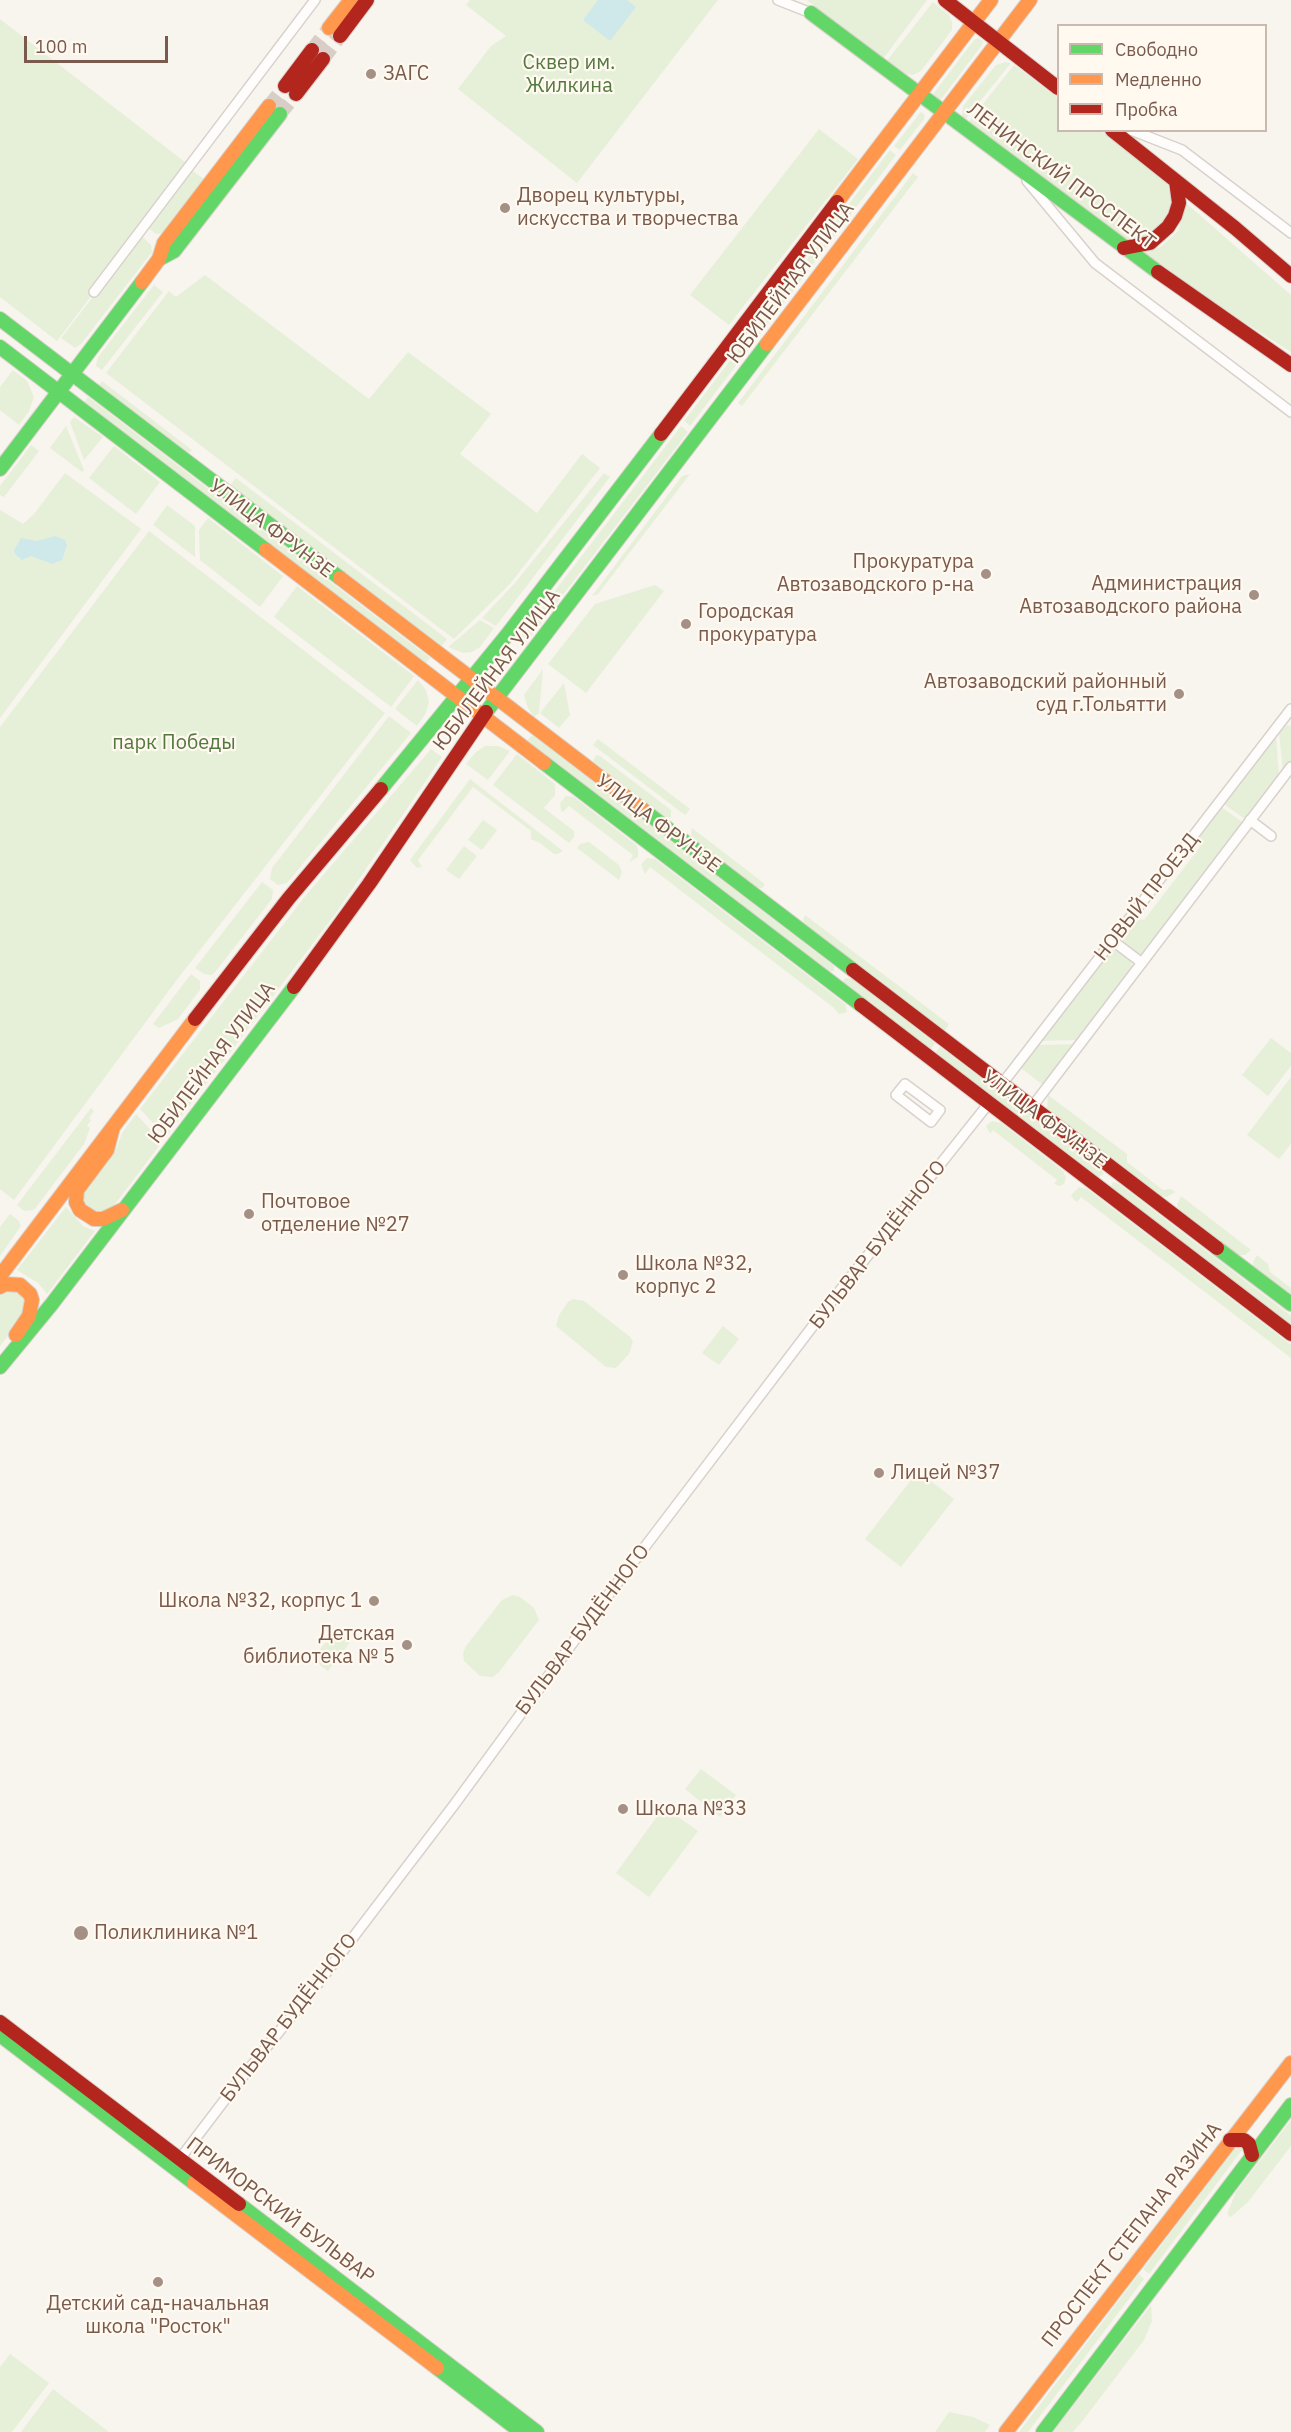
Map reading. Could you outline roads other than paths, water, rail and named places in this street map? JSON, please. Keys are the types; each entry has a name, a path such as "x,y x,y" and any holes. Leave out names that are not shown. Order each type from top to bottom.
{"main road":[{"path":"351,0 335,32 367,0"},
{"path":"945,0 1057,86"},
{"name":"ЮБИЛЕЙНАЯ УЛИЦА","path":"0,1276 289,898 458,696 991,0"},
{"name":"ЮБИЛЕЙНАЯ УЛИЦА","path":"0,1367 298,982 369,884 484,715 1030,0"},
{"name":"ЛЕНИНСКИЙ ПРОСПЕКТ","path":"811,13 1124,248 1291,365"},
{"path":"290,90 318,54"},
{"path":"0,469 159,259 164,243 275,110"},
{"path":"1115,132 1291,276"},
{"path":"1124,248 1150,243 1168,227 1176,216 1179,203 1176,181"},
{"name":"УЛИЦА ФРУНЗЕ","path":"0,319 1291,1304"},
{"name":"УЛИЦА ФРУНЗЕ","path":"0,346 1291,1334"},
{"path":"834,984 847,967"},
{"path":"114,1124 107,1150 76,1190 76,1202 80,1209 94,1219 103,1219 124,1209"},
{"path":"1099,1187 1113,1169"},
{"path":"0,1287 5,1284 20,1285 30,1294 32,1300 29,1316 0,1356"},
{"name":"ПРИМОРСКИЙ БУЛЬВАР","path":"0,2022 537,2432"},
{"path":"0,2036 521,2432"},
{"name":"ПРОСПЕКТ СТЕПАНА РАЗИНА","path":"1006,2432 1291,2063"},
{"path":"1043,2432 1291,2105"},
{"path":"1258,2106 1256,2115 1262,2122 1270,2124 1277,2122"},
{"path":"1230,2140 1244,2140 1250,2144 1252,2155"}],"street":[{"path":"94,292 315,0"},
{"path":"778,0 811,13"},
{"path":"1136,132 1182,150 1291,233"},
{"path":"1018,169 1095,263 1291,412"},
{"name":"НОВЫЙ ПРОЕЗД","path":"1002,1084 1290,714"},
{"name":"НОВЫЙ ПРОЕЗД","path":"1032,1107 1291,767"},
{"path":"1250,820 1271,836"},
{"path":"1113,941 1142,963"},
{"path":"905,1084 940,1110 931,1122 896,1095 905,1084"},
{"name":"БУЛЬВАР БУДЁННОГО","path":"179,2160 451,1810 596,1611 838,1293 989,1103"}],"water":[{"path":"598,0 627,0 636,7 610,41 583,20"},
{"path":"55,536 65,540 67,545 62,560 52,564 31,556 22,560 15,554 14,550 21,538 37,541"}],"tunnel":[{"path":"312,50 329,28"},
{"path":"323,59 340,36"},
{"path":"269,106 285,86"},
{"path":"280,114 296,94"}],"place":[{"name":"ЗАГС","path":"371,74"},
{"name":"Дворец культуры, искусства и творчества","path":"505,208"},
{"name":"Прокуратура Автозаводского р-на","path":"986,574"},
{"name":"Администрация Автозаводского района","path":"1254,595"},
{"name":"Городская прокуратура","path":"686,624"},
{"name":"Автозаводский районный суд г.Тольятти","path":"1179,694"},
{"name":"Почтовое отделение №27","path":"249,1214"},
{"name":"Школа №32, корпус 2","path":"623,1275"},
{"name":"Лицей №37","path":"879,1473"},
{"name":"Школа №32, корпус 1","path":"374,1601"},
{"name":"Детская библиотека № 5","path":"407,1645"},
{"name":"Школа №33","path":"623,1809"},
{"name":"Поликлиника №1","path":"81,1933"},
{"name":"Детский сад-начальная школа \"Росток\"","path":"158,2282"}],"park label":[{"name":"Сквер им. Жилкина","path":"569,74"},
{"name":"парк Победы","path":"174,743"}]}
